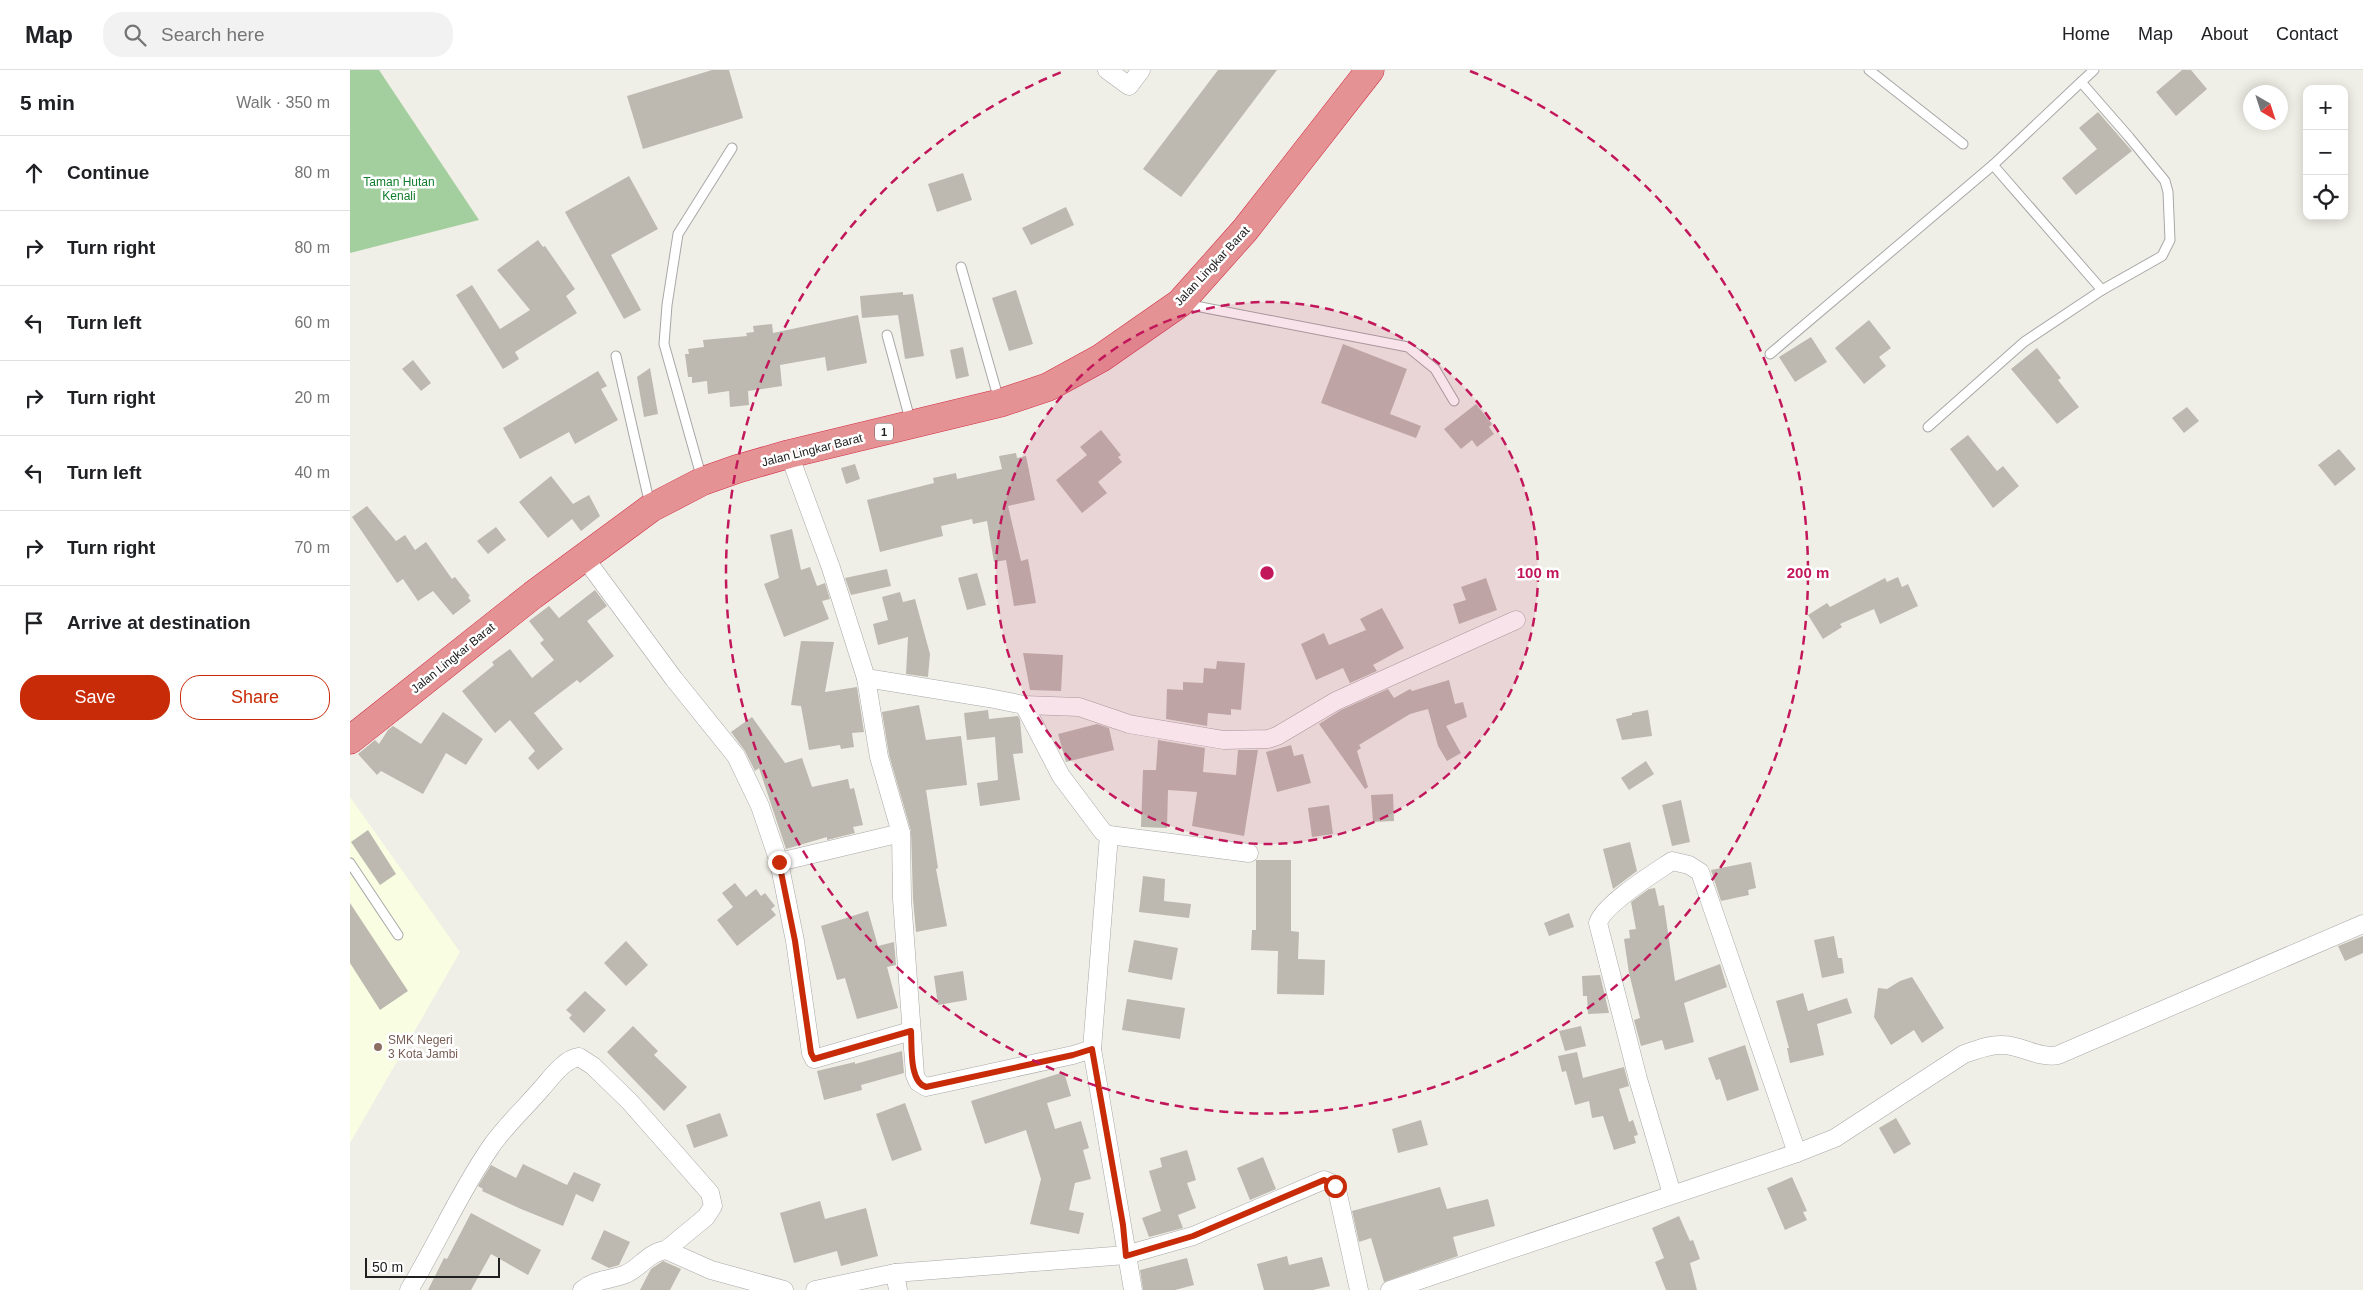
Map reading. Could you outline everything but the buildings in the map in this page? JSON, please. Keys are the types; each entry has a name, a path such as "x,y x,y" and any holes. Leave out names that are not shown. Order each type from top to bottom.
{"highway":[{"name":"Jalan Lingkar Barat","path":"350,740 533,595 650,508 703,481 789,454 1000,403 1048,387 1101,358 1180,303 1245,230 1370,70"}],"street":[{"path":"1107,70 1129,86 1141,70"},
{"path":"789,454 837,584 866,678 879,757 901,833 902,899 911,1031 915,1074 918,1082 926,1087 1073,1055 1092,1049"},
{"path":"584,557 674,679 736,756 760,806 779,862 795,941 811,1053 814,1059 911,1031"},
{"path":"866,678 1024,705 1079,707 1130,724 1224,740 1268,739 1277,736 1336,701 1516,620"},
{"path":"1024,705 1062,776 1103,832 1109,835 1249,853"},
{"path":"779,862 901,833"},
{"path":"1109,835 1092,1049 1133,1290"},
{"path":"1672,1194 1638,1080 1598,924 1604,912 1643,881 1672,862 1689,865 1700,872 1796,1153"},
{"path":"1390,1290 1796,1153 1835,1138 1964,1054 1988,1046 2004,1044 2046,1056 2058,1055 2363,924"},
{"path":"409,1290 432,1252 465,1189 491,1147 552,1077 574,1058 579,1057 593,1066 630,1102 710,1193 713,1206 706,1217 666,1250 655,1253 627,1274 592,1283 582,1290"},
{"path":"815,1290 895,1272 1126,1256 1193,1236 1324,1180 1331,1183 1337,1190 1359,1290"},
{"path":"666,1250 711,1270 784,1290"},
{"path":"895,1272 898,1290"}],"lane":[{"path":"1869,70 1963,144"},
{"path":"1770,354 1992,165 2094,70"},
{"path":"1928,427 2024,342 2102,290 2162,256 2170,240 2168,192 2165,181 2129,136 2081,82"},
{"path":"703,481 664,344 667,305 678,234 732,148"},
{"path":"1992,165 2102,290"},
{"path":"961,266 1000,403"},
{"path":"1180,303 1408,347 1435,369 1454,401"},
{"path":"887,335 912,425"},
{"path":"616,356 650,508"},
{"path":"350,863 398,935"}],"shaded area":[{"name":"SMK Negeri 3 Kota Jambi","path":"350,797 460,952 350,1143"}],"green space":[{"name":"Taman Hutan Kenali","path":"350,70 379,70 479,220 350,253"}],"place":[{"name":"SMK Negeri 3 Kota Jambi","path":"378,1047"}],"route":[{"path":"779,862 795,941 811,1053 814,1059 911,1031 915,1074 918,1082 926,1087 1073,1055 1092,1049 1123,1225 1126,1256 1193,1236 1324,1180 1335,1186"}]}
